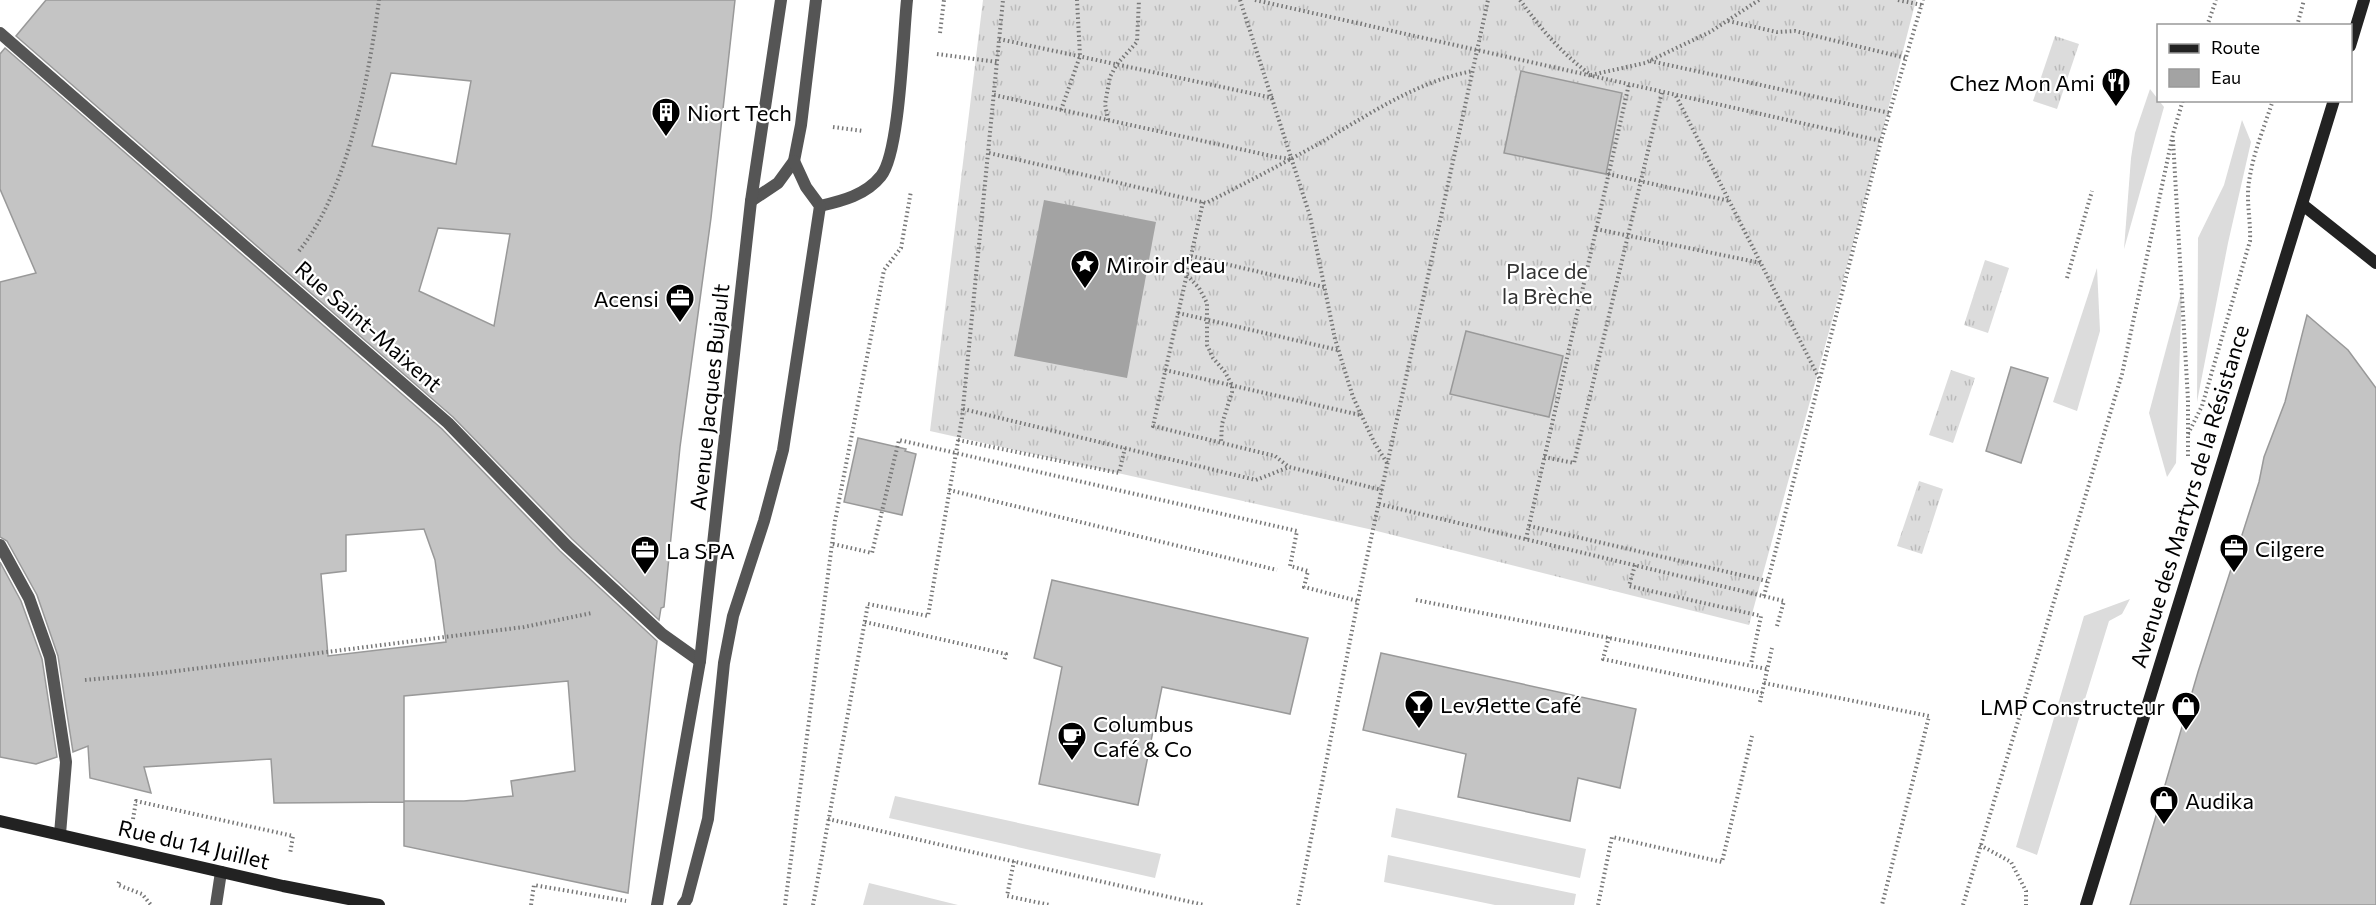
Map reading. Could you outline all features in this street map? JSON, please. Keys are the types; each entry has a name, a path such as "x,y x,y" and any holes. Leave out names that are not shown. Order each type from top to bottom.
{"main road":[{"path":"2352,39 2364,0"},
{"name":"Avenue des Martyrs de la Résistance","path":"2086,905 2333,102"},
{"path":"2303,205 2376,263"},
{"name":"Rue du 14 Juillet","path":"0,821 220,872 379,905"}],"street":[{"name":"Avenue Jacques Bujault","path":"658,899 700,661 751,201 781,0"},
{"path":"751,201 778,183 794,161 801,125 816,0"},
{"path":"820,206 839,202 868,189 882,175 894,137 907,0"},
{"name":"Rue Saint-Maixent","path":"0,33 448,423 566,545 662,634 700,661"},
{"path":"683,905 687,899 708,819 724,663 733,615 764,521 783,450 820,206 806,187 794,161"},
{"path":"0,545 29,598 50,657 66,762 60,834"},
{"path":"216,905 220,872"}],"path":[{"path":"297,253 313,233 349,152 375,35 379,0"},
{"path":"944,0 937,54 997,62"},
{"path":"813,905 868,604 928,616 963,409 1003,0"},
{"path":"1061,110 1080,56 1077,0"},
{"path":"1108,120 1106,104 1110,77 1117,64 1137,42 1139,0"},
{"path":"1240,0 1274,99 1310,216 1338,350 1353,397 1387,464"},
{"path":"1255,0 1881,141"},
{"path":"1298,905 1378,504 1488,0"},
{"path":"1520,0 1543,32 1569,59 1591,75 1649,61 1710,32 1759,0"},
{"path":"1764,596 1881,141 1922,3 1898,0"},
{"path":"2208,24 2216,0"},
{"path":"2297,24 2304,0"},
{"path":"1727,21 1777,32 1795,31 1906,58"},
{"path":"999,39 1274,99"},
{"path":"1649,61 1890,113"},
{"path":"989,153 1203,202 1214,199 1292,159 1420,87 1451,75 1473,71"},
{"path":"1526,539 1629,84"},
{"path":"1544,458 1574,463 1662,92"},
{"path":"994,95 1292,159"},
{"path":"1676,95 1820,380"},
{"path":"1963,905 2122,374 2173,134 2182,102"},
{"path":"2188,435 2202,406 2250,241 2251,223 2247,205 2250,176 2272,102"},
{"path":"832,127 869,132"},
{"path":"2173,134 2188,400 2188,470"},
{"path":"1608,174 1730,201"},
{"path":"2067,278 2091,191"},
{"path":"1203,202 1152,426 1275,456 1289,467 1382,490"},
{"path":"1596,229 1761,263"},
{"path":"1190,256 1324,286"},
{"path":"785,905 833,544 884,270"},
{"path":"1186,274 1199,288 1207,303 1207,345 1213,358 1232,385 1222,423 1221,443"},
{"path":"1178,313 1338,350"},
{"path":"1165,370 1361,415"},
{"path":"963,409 1256,480 1289,467"},
{"path":"833,544 872,553 899,440 1297,531 1290,566 1308,571 1304,588 1358,601"},
{"path":"958,440 1119,473 1125,448"},
{"path":"950,490 1277,570"},
{"path":"1378,504 1784,601 1777,626"},
{"path":"1529,526 1767,581"},
{"path":"1635,565 1629,586 1761,616 1751,664"},
{"path":"55,682 153,674 524,627 602,611 619,594"},
{"path":"1416,600 1751,664 1767,669"},
{"path":"865,622 1006,654 1005,662"},
{"path":"1609,637 1604,659 1762,693"},
{"path":"1760,702 1772,648"},
{"path":"1764,683 1929,716 1882,905"},
{"path":"1598,905 1612,837 1722,862 1752,736"},
{"path":"828,819 1204,905"},
{"path":"1980,845 2011,862 2026,891 2026,905"},
{"path":"1014,861 1007,896 1050,905"},
{"path":"531,905 534,885 626,902 635,886 658,899"}],"green space":[{"name":"Place de la Brèche","path":"983,0 1916,0 1866,196 1749,625 1373,530 930,431"},
{"path":"2055,36 2079,44 2057,109 2033,101"},
{"path":"2150,89 2157,98 2157,102 2160,102 2164,107 2124,249 2131,158 2135,133"},
{"path":"2242,120 2251,142 2228,243 2197,402 2198,238 2224,185"},
{"path":"1985,260 2009,268 1988,333 1964,325"},
{"path":"2097,268 2100,331 2077,411 2053,402"},
{"path":"2182,289 2176,463 2167,477 2149,413"},
{"path":"1951,370 1975,378 1953,443 1929,435"},
{"path":"1919,481 1943,489 1922,554 1897,546"},
{"path":"2130,599 2122,614 2109,621 2037,855 2016,847 2084,616"},
{"path":"895,796 1161,854 1155,878 889,818"},
{"path":"1396,808 1586,849 1580,878 1391,837"},
{"path":"1388,855 1576,894 1574,905 1495,905 1384,882"},
{"path":"869,883 958,905 863,905"}],"water":[{"name":"Miroir d'eau","path":"1044,200 1156,222 1127,378 1014,356"}],"building":[{"path":"46,0 735,0 711,218 680,447 664,607 661,608 659,620 572,539 453,417 16,36","holes":["391,73 471,81 456,164 372,146","438,228 510,234 494,326 419,291"]},
{"path":"5,48 442,429 560,551 657,641 628,893 404,846 404,802 274,803 271,759 144,767 151,793 90,778 88,746 73,752 58,656 37,595 7,541 0,537 0,282 36,273 0,189 0,54","holes":["424,529 435,560 446,642 328,656 321,574 346,571 346,535","568,681 575,771 511,781 513,796 464,801 404,801 404,696"]},
{"path":"1521,71 1622,93 1606,174 1504,153"},
{"path":"2307,315 2348,350 2376,388 2376,905 2130,905 2198,672 2259,482 2264,457 2285,402"},
{"path":"1466,331 1563,356 1549,417 1450,394"},
{"path":"2011,367 2048,378 2021,463 1986,451"},
{"path":"858,438 906,449 905,451 916,454 902,515 844,502"},
{"path":"0,562 21,601 42,659 57,757 36,764 0,757"},
{"path":"1052,580 1308,638 1290,714 1162,687 1138,805 1039,784 1062,667 1034,658"},
{"path":"1381,653 1636,709 1620,788 1578,778 1570,821 1458,797 1466,754 1363,730"}],"place":[{"name":"Chez Mon Ami","path":"2116,108"},
{"name":"Niort Tech","path":"666,138"},
{"name":"Miroir d'eau","path":"1085,290"},
{"name":"Acensi","path":"680,324"},
{"name":"Cilgere","path":"2234,574"},
{"name":"La SPA","path":"645,576"},
{"name":"LevЯette Café","path":"1419,730"},
{"name":"LMP Constructeur","path":"2186,732"},
{"name":"Columbus Café & Co","path":"1072,762"},
{"name":"Audika","path":"2164,826"}]}
